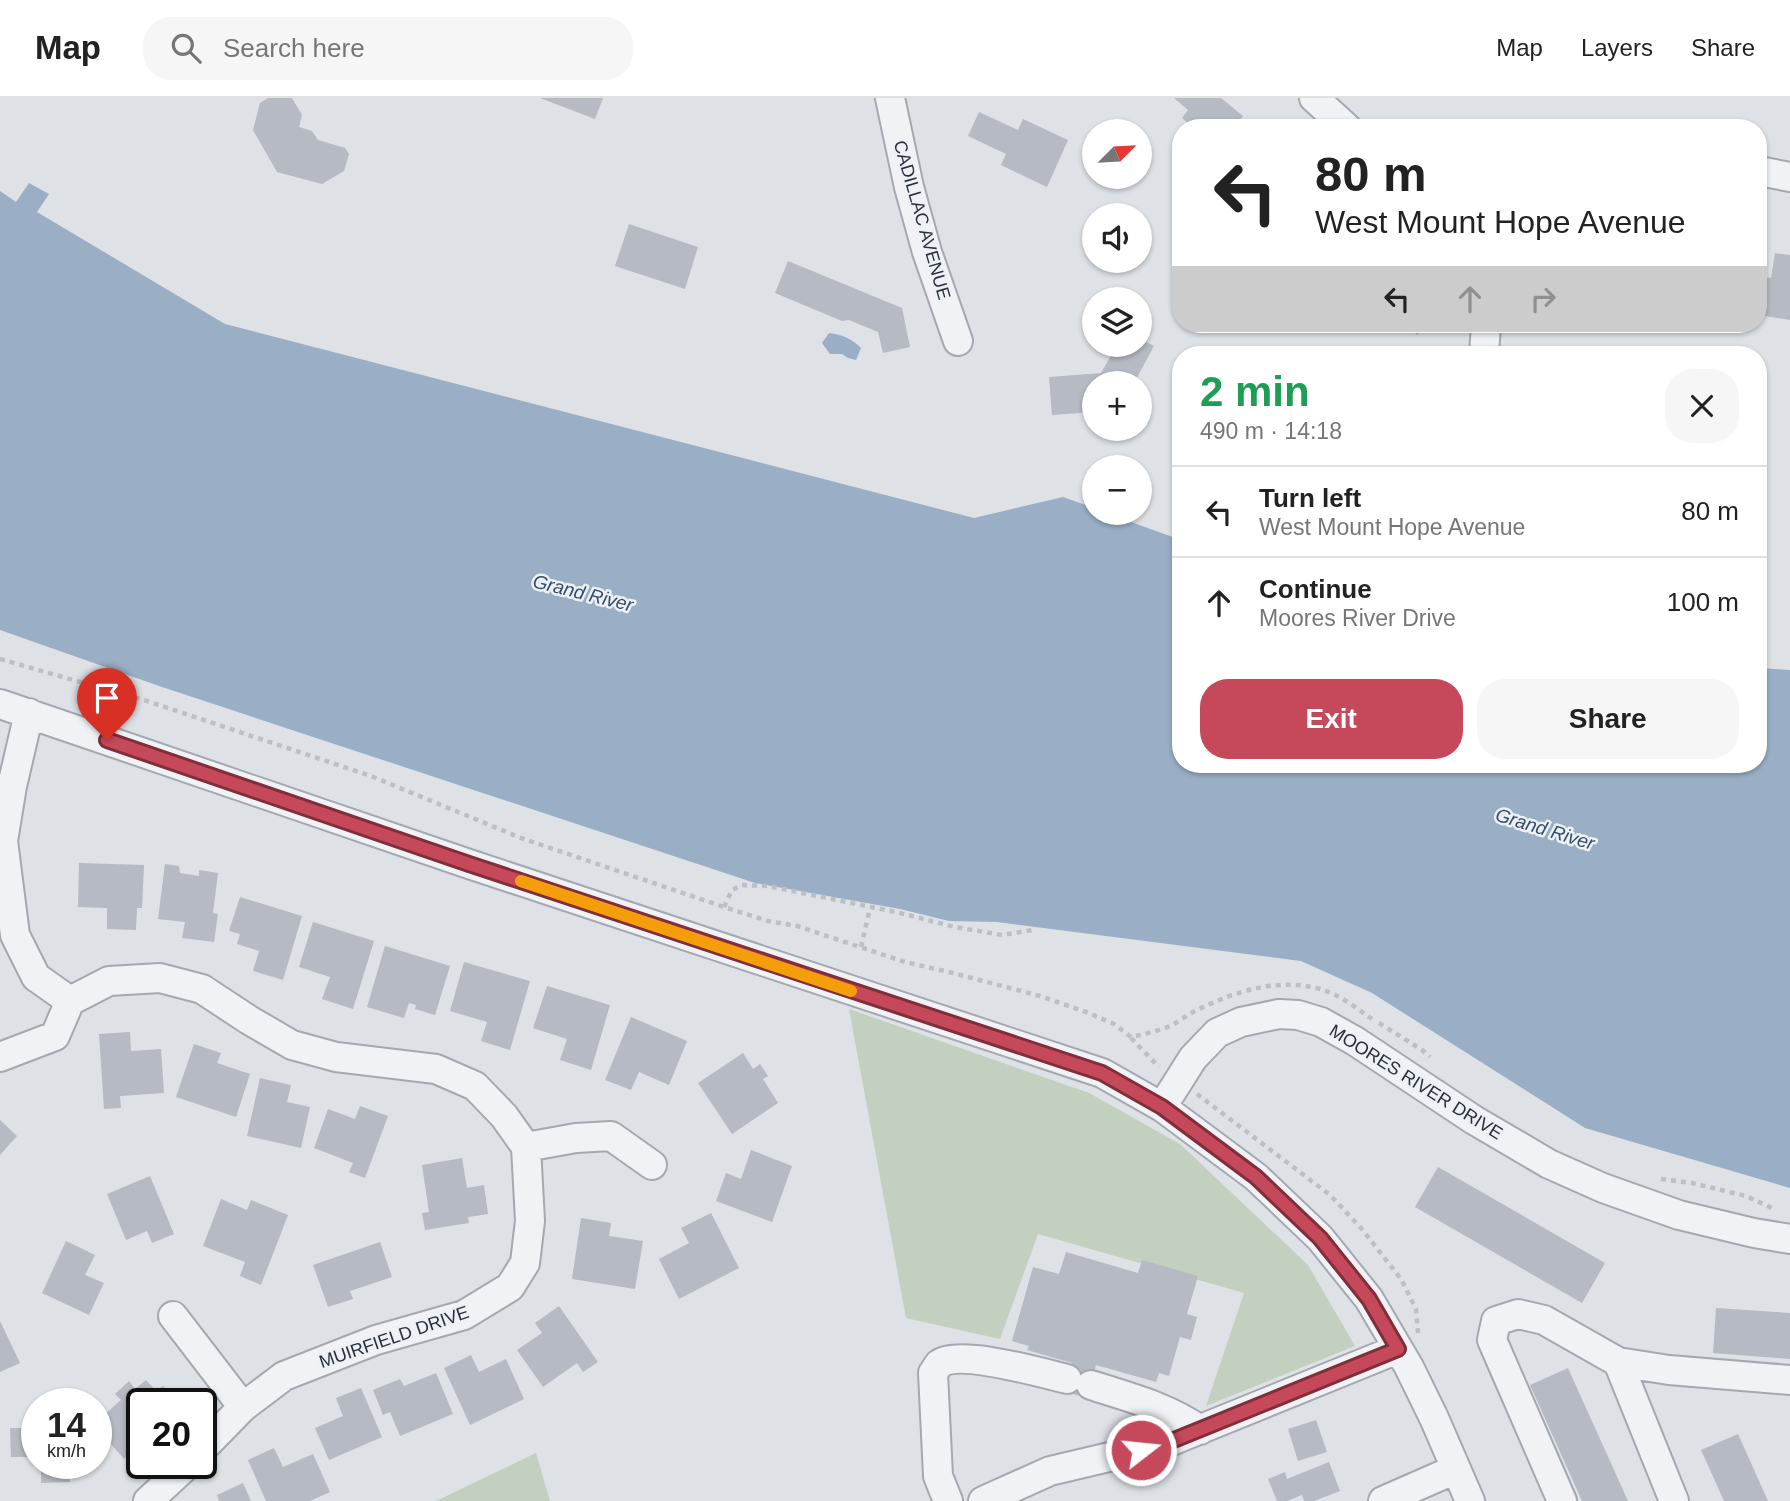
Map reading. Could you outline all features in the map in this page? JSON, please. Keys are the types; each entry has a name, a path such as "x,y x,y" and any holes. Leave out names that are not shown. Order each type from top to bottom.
{"street":[{"name":"CADILLAC AVENUE","path":"890,98 909,187 927,252 958,341"},
{"path":"1314,98 1337,119"},
{"path":"1767,173 1790,177"},
{"path":"0,704 469,864 1102,1073 1162,1107 1256,1177 1320,1238 1369,1299 1398,1349 1434,1418 1470,1501"},
{"path":"29,713 12,786 3,841 15,935 36,977 70,1001"},
{"path":"0,1058 55,1036 70,1001 109,981 160,978 202,989 292,1045 336,1057 436,1069 475,1087 504,1116 526,1147 576,1138 611,1136 652,1165"},
{"name":"MOORES RIVER DRIVE","path":"1162,1107 1193,1058 1217,1033 1241,1022 1279,1014 1298,1015 1321,1022 1355,1041 1474,1120 1549,1164 1603,1188 1679,1214 1754,1233 1790,1238"},
{"name":"MUIRFIELD DRIVE","path":"217,1434 243,1407 284,1376 376,1340 464,1315 510,1287 525,1263 530,1221 526,1147"},
{"path":"1562,1501 1492,1340 1496,1321 1518,1314 1544,1320 1618,1362 1669,1370 1790,1380"},
{"path":"173,1316 243,1407"},
{"path":"983,1501 1050,1471 1164,1444 1398,1349"},
{"path":"947,1501 938,1476 933,1373 939,1364 951,1359 972,1359 1079,1382 1170,1412 1200,1430"},
{"path":"1618,1362 1674,1501"},
{"path":"1383,1501 1456,1469"},
{"path":"148,1501 172,1479"}],"path":[{"path":"0,659 147,701 371,776 521,838 724,907 768,921 797,926 905,962 1040,996 1114,1024 1130,1037 1152,1033 1174,1024 1231,995 1260,987 1287,984 1321,989 1348,1002 1431,1058"},
{"path":"724,907 732,890 742,885 768,886 1002,935 1033,930"},
{"path":"861,947 870,908"},
{"path":"1658,1179 1692,1183 1746,1196 1783,1211"}],"green space":[{"path":"849,1009 1089,1093 1180,1144 1308,1265 1355,1346 1206,1406 1244,1293 1038,1234 1000,1339 906,1318"},
{"path":"536,1453 550,1501 436,1501"}],"water":[{"name":"Grand River","path":"29,183 49,194 37,212 225,324 974,518 1063,497 1082,504 1082,525 1139,525 1172,537 1172,773 1767,773 1767,669 1790,670 1790,1188 1585,1128 1372,993 1301,961 997,922 949,921 900,909 755,883 162,687 0,630 0,191 16,202"},
{"path":"829,333 846,337 861,348 856,360 842,354 830,354 822,343"}],"building":[{"path":"268,98 292,98 302,115 299,127 312,131 318,140 345,148 349,154 344,171 322,184 277,172 253,130 260,103"},
{"path":"540,98 603,98 595,119"},
{"path":"1174,98 1221,98 1243,116 1241,119 1183,119 1188,110"},
{"path":"979,112 1018,130 1023,119 1068,140 1047,187 1001,165 1006,154 968,136"},
{"path":"629,224 698,247 685,289 615,266"},
{"path":"1775,253 1790,255 1790,320 1767,316 1767,277 1771,278"},
{"path":"788,261 902,308 910,347 883,353 878,332 849,320 842,321 775,293"},
{"path":"1110,357 1148,357 1140,371 1102,371"},
{"path":"1082,374 1082,413 1052,415 1049,377"},
{"path":"79,863 144,865 142,908 137,908 136,930 107,929 107,908 78,907"},
{"path":"165,864 179,866 180,873 199,876 199,870 218,873 213,913 218,914 214,942 182,938 185,922 158,919"},
{"path":"240,897 302,916 283,980 253,971 259,951 237,944 240,934 229,931"},
{"path":"313,922 374,941 353,1009 322,999 330,977 299,967"},
{"path":"385,946 450,966 435,1015 415,1009 416,1005 409,1003 404,1018 367,1007"},
{"path":"464,962 530,981 510,1050 481,1041 487,1022 450,1011"},
{"path":"547,986 610,1005 591,1070 560,1060 567,1039 533,1028"},
{"path":"631,1017 687,1041 669,1085 639,1072 631,1090 605,1080"},
{"path":"130,1032 131,1051 161,1049 164,1093 120,1096 121,1108 104,1109 99,1034"},
{"path":"194,1044 221,1053 217,1063 250,1074 236,1117 176,1097"},
{"path":"743,1053 753,1069 760,1064 768,1076 763,1079 778,1103 732,1134 698,1083"},
{"path":"260,1078 291,1085 287,1102 310,1107 301,1148 247,1136"},
{"path":"360,1106 388,1116 365,1178 349,1172 353,1163 314,1148 328,1109 355,1119"},
{"path":"0,1120 17,1136 0,1155"},
{"path":"751,1150 792,1166 772,1222 716,1201 726,1173 741,1179"},
{"path":"462,1158 467,1188 484,1185 488,1214 468,1217 469,1223 425,1230 422,1213 429,1212 422,1165"},
{"path":"1438,1167 1605,1263 1582,1303 1415,1207"},
{"path":"150,1176 174,1234 152,1243 147,1231 126,1240 107,1194"},
{"path":"221,1199 247,1210 251,1200 288,1215 261,1285 240,1276 245,1262 203,1246"},
{"path":"711,1213 739,1268 679,1299 659,1259 689,1243 681,1228"},
{"path":"581,1218 611,1223 609,1236 643,1241 635,1289 572,1279"},
{"path":"66,1241 95,1255 85,1275 104,1283 89,1315 42,1293"},
{"path":"380,1242 392,1277 350,1291 353,1299 328,1307 313,1265"},
{"path":"1066,1252 1138,1273 1142,1260 1198,1276 1187,1314 1197,1317 1191,1340 1180,1337 1169,1376 1159,1373 1156,1382 1096,1365 1087,1398 1063,1391 1072,1363 1027,1350 1029,1346 1012,1341 1033,1267 1059,1274"},
{"path":"559,1306 598,1362 583,1372 577,1363 543,1387 517,1350 542,1333 535,1323"},
{"path":"1716,1308 1790,1313 1790,1359 1713,1353"},
{"path":"0,1321 20,1363 0,1372"},
{"path":"471,1355 479,1372 506,1359 524,1399 470,1425 444,1368"},
{"path":"1568,1368 1628,1501 1582,1501 1530,1385"},
{"path":"436,1373 453,1414 400,1436 390,1412 383,1415 373,1390 400,1379 404,1386"},
{"path":"146,1380 153,1388 136,1388"},
{"path":"129,1381 134,1388 126,1388 124,1459 112,1445 112,1408 121,1400 115,1394"},
{"path":"361,1388 382,1437 329,1460 315,1428 343,1416 336,1398"},
{"path":"1316,1420 1327,1452 1298,1461 1288,1429"},
{"path":"10,1428 21,1428 21,1457 11,1457"},
{"path":"1738,1434 1768,1501 1724,1501 1701,1450"},
{"path":"274,1448 283,1467 313,1454 330,1492 310,1501 266,1501 248,1460"},
{"path":"1329,1462 1340,1491 1314,1501 1304,1501 1302,1495 1287,1501 1277,1501 1268,1479 1285,1472 1287,1479"},
{"path":"41,1479 70,1479 70,1482 41,1483"},
{"path":"243,1483 251,1501 219,1501 217,1495"}],"slow traffic":[{"path":"521,881 851,991"}],"route":[{"path":"107,740 469,864 1102,1073 1162,1107 1256,1177 1320,1238 1369,1299 1398,1349 1164,1444 1141,1450"}]}
